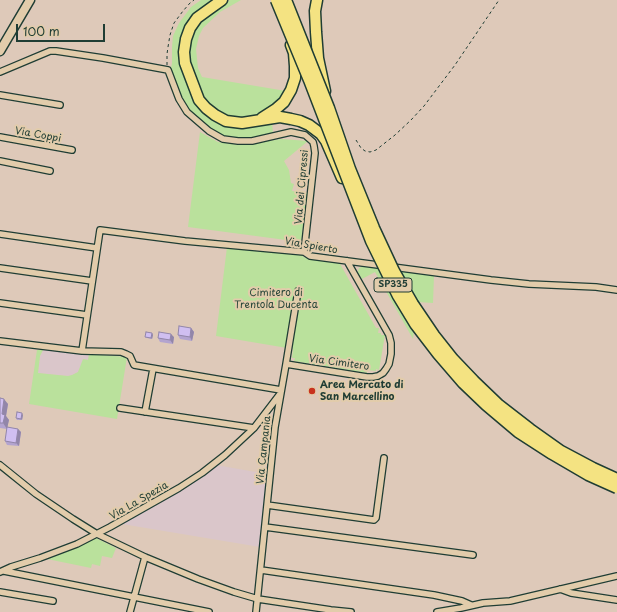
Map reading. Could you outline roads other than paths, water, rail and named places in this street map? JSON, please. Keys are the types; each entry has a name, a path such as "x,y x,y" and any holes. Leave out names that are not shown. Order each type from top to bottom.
{"highway":[{"path":"222,0 197,18 190,28 186,39 184,52 185,63 195,92 199,100 206,108 226,121 242,123 256,121 276,113 291,90 295,78 296,66 294,53 275,0"},
{"name":"SP335","path":"275,0 312,87 371,241 398,296 416,324 438,354 463,383 518,432 588,475 617,488"},
{"name":"SP335","path":"286,0 329,108 350,170 374,228 394,271 413,304 452,358 499,406 561,451 617,479"},
{"path":"316,0 315,11 318,58 329,108"},
{"path":"276,113 309,125 321,134 326,141 361,224 371,241"}],"main road":[{"path":"0,51 30,0"}],"street":[{"name":"Via dei Cipressi","path":"0,72 50,51 103,58 168,70 179,99 187,112 209,131 223,139 252,141 291,132 305,135 313,142 315,152 304,252"},
{"path":"0,95 60,105"},
{"name":"Via Coppi","path":"0,137 72,150"},
{"path":"0,161 50,171"},
{"name":"Via Spierto","path":"82,351 100,230 304,252 310,256 491,280 529,284 596,287 617,290"},
{"path":"0,234 97,248"},
{"name":"Via Cimitero","path":"286,364 367,377 378,376 383,373 389,364 392,343 389,335 347,261"},
{"path":"0,268 92,282"},
{"name":"Via Campania","path":"256,612 272,449 298,291"},
{"path":"0,303 87,315"},
{"path":"0,341 82,351 121,352 130,356 134,365 281,392"},
{"path":"145,412 152,369"},
{"name":"Via La Spezia","path":"2,571 77,544 144,509 202,473 225,456 254,428 281,392"},
{"path":"120,408 254,428"},
{"path":"266,412 277,412"},
{"path":"267,506 374,520 376,518 384,458"},
{"path":"0,465 36,494 97,534 145,557 198,579 258,599 351,612"},
{"path":"265,527 473,555"},
{"path":"130,612 145,557"},
{"path":"261,570 434,595 462,601 471,605"},
{"path":"2,571 209,612"},
{"path":"437,612 471,605 510,600 617,576"},
{"path":"560,589 571,593 617,600"},
{"path":"0,592 53,601"}],"place":[{"name":"Area Mercato di San Marcellino","path":"312,391"}],"park label":[{"name":"Cimitero di Trentola Ducenta","path":"276,298"}]}
